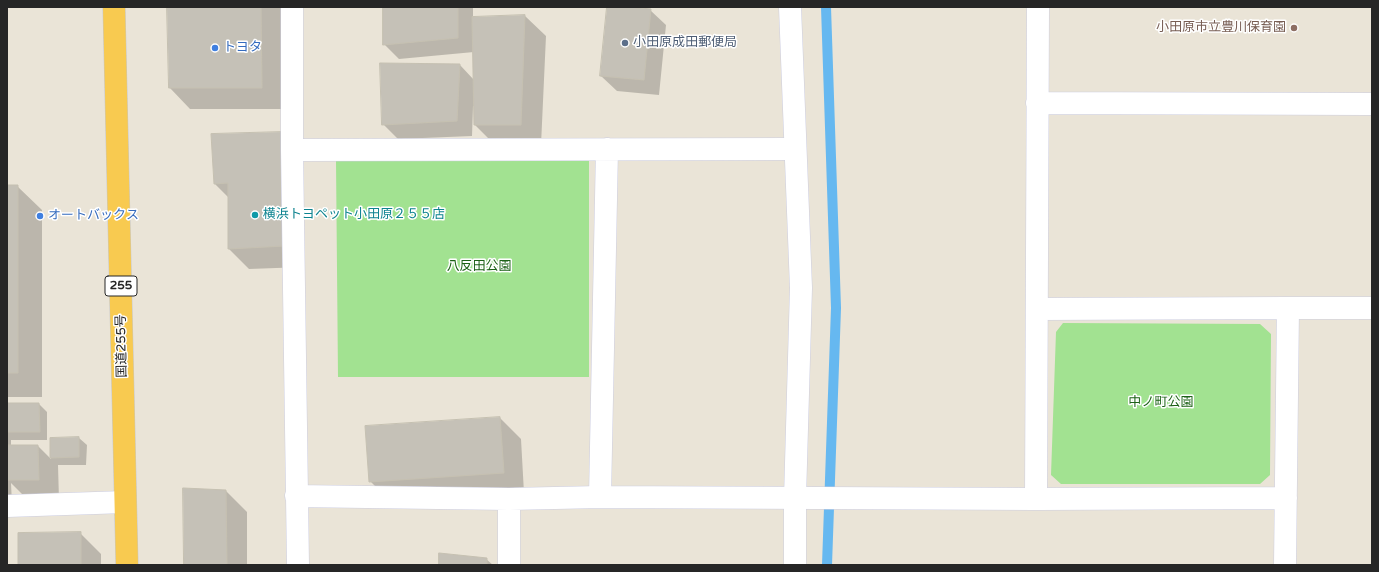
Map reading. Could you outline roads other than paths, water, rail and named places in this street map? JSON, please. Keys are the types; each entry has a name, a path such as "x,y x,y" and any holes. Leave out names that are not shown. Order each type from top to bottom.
{"highway":[{"name":"国道255号","path":"114,7 127,565"}],"street":[{"path":"292,7 292,150 298,565"},
{"path":"790,7 802,288 795,498 795,565"},
{"path":"1036,499 1038,7"},
{"path":"1037,104 1372,104"},
{"path":"600,497 607,149"},
{"path":"292,150 795,149"},
{"path":"1285,565 1288,308"},
{"path":"1036,309 1372,308"},
{"path":"296,496 509,499 600,497 1036,499 1286,498"},
{"path":"509,499 509,565"},
{"path":"7,506 125,502"}],"waterway":[{"path":"826,7 836,308 827,565"}],"place":[{"name":"小田原市立豊川保育園","path":"1294,28"},
{"name":"小田原成田郵便局","path":"625,43"},
{"name":"トヨタ","path":"215,48"},
{"name":"横浜トヨペット小田原２５５店","path":"255,215"},
{"name":"オートバックス","path":"40,216"}],"park label":[{"name":"八反田公園","path":"479,267"},
{"name":"中ノ町公園","path":"1161,403"}]}
